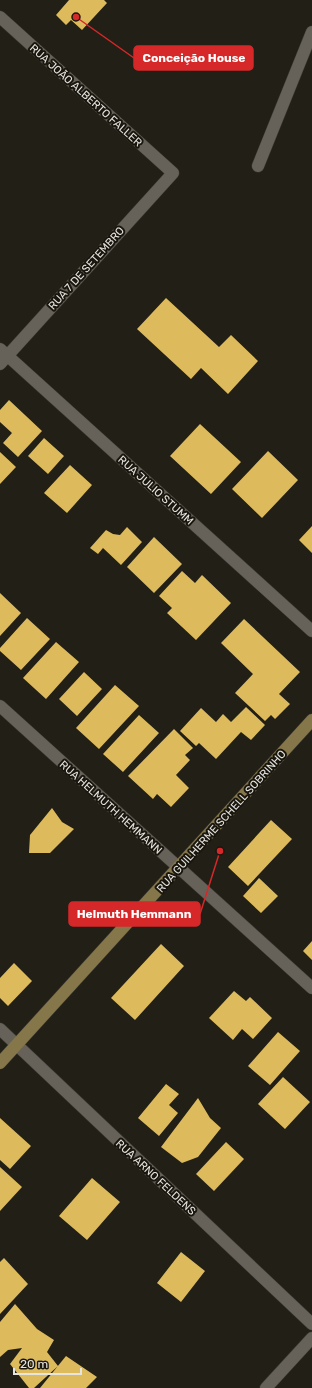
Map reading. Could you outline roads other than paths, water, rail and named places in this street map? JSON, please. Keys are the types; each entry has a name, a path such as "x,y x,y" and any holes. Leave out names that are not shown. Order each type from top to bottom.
{"street":[{"name":"RUA JOÃO ALBERTO FALLER","path":"0,17 173,173"},
{"path":"258,166 312,32"},
{"name":"RUA 7 DE SETEMBRO","path":"2,356 173,173"},
{"name":"RUA JULIO STUMM","path":"2,356 312,631"},
{"name":"RUA HELMUTH HEMMANN","path":"0,706 312,988"},
{"name":"RUA GUILHERME SCHELL SOBRINHO","path":"0,1063 312,720"},
{"name":"RUA ARNO FELDENS","path":"0,1028 312,1324"},
{"path":"266,1388 312,1338"}],"place":[{"name":"Conceição House","path":"76,17"},
{"name":"Helmuth Hemmann","path":"220,851"}]}
